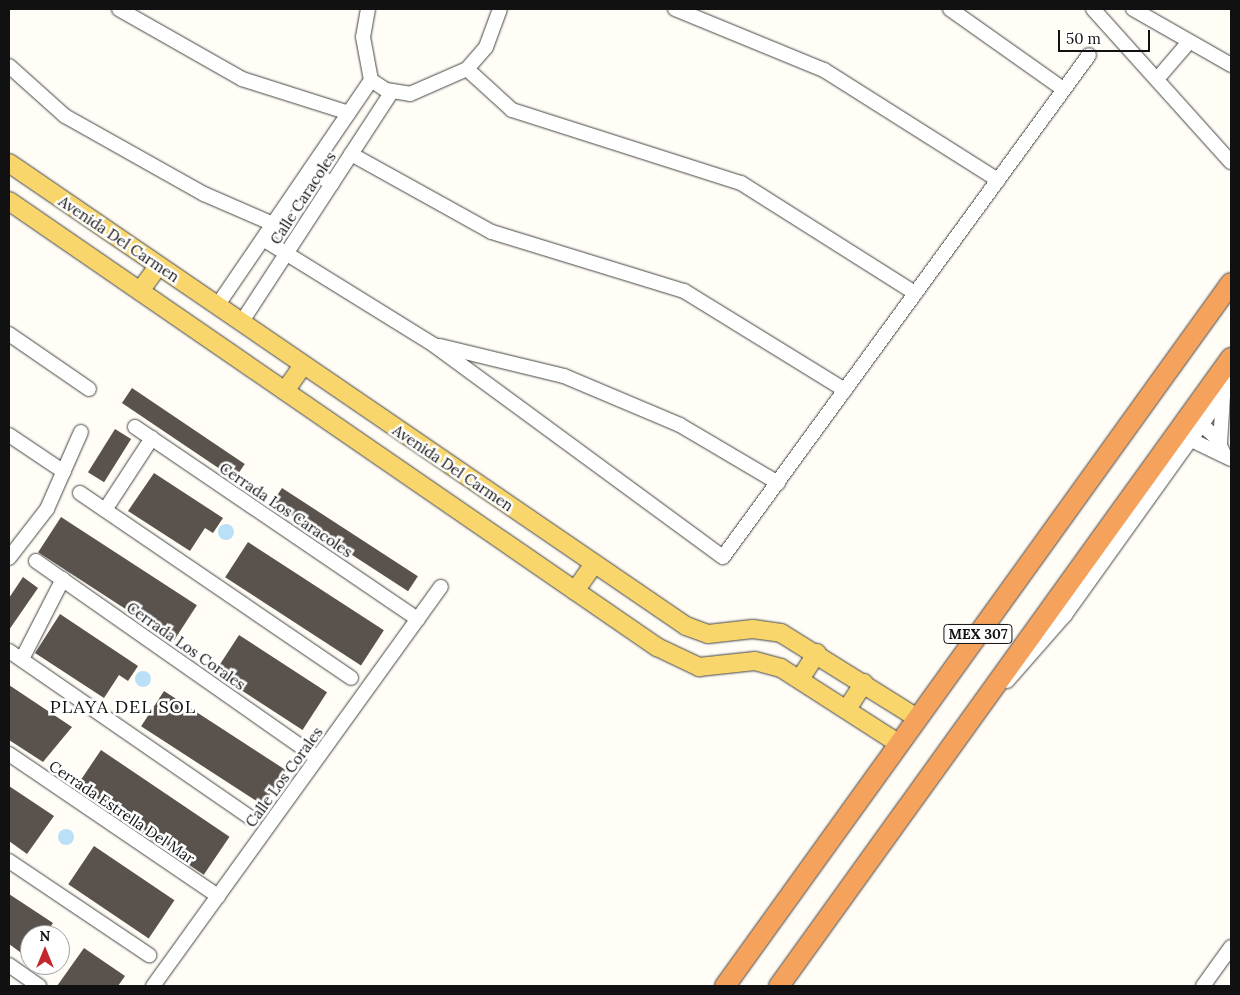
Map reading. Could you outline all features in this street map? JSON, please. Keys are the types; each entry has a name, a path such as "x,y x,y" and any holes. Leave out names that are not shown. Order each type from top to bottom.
{"highway":[{"name":"MEX 307","path":"725,986 898,742 1231,283"},
{"name":"MEX 307","path":"779,986 980,705 1196,420 1231,358"}],"main road":[{"name":"Avenida Del Carmen","path":"9,163 686,626 708,634 753,629 782,633 817,653 917,718"},
{"name":"Avenida Del Carmen","path":"9,201 575,591 677,659 699,667 755,661 781,668 898,742"},
{"path":"140,292 158,266"},
{"path":"285,391 303,365"},
{"path":"575,591 594,564"},
{"path":"800,679 817,653"},
{"path":"847,709 864,683"}],"street":[{"path":"119,9 242,79 348,114"},
{"path":"368,9 363,37 371,80 392,91 410,94 467,70 486,47 500,9"},
{"path":"675,9 824,70 998,180"},
{"path":"950,9 1063,89"},
{"path":"1093,9 1158,78 1231,162"},
{"path":"1133,9 1188,43 1231,65"},
{"path":"1158,78 1188,43"},
{"path":"263,239 434,345 723,557 1088,55"},
{"path":"9,66 66,116 204,194 273,224"},
{"path":"467,70 512,110 741,183 915,294"},
{"name":"Calle Caracoles","path":"217,306 371,80"},
{"name":"Calle Caracoles","path":"241,323 392,91"},
{"path":"351,154 492,232 684,291 845,390"},
{"path":"310,170 332,184"},
{"path":"9,334 89,389"},
{"path":"434,345 564,376 680,425 778,483"},
{"path":"1221,451 1196,420 1227,388"},
{"path":"1221,451 1227,388"},
{"name":"Cerrada Los Caracoles","path":"135,427 418,619"},
{"path":"9,558 47,508 81,432"},
{"path":"9,434 64,472"},
{"path":"980,705 1048,638 1176,460 1184,436 1221,451"},
{"path":"105,510 152,438"},
{"path":"1176,460 1221,451"},
{"path":"80,493 351,678"},
{"name":"Cerrada Los Corales","path":"36,561 317,758"},
{"path":"22,659 63,579"},
{"name":"Calle Los Corales","path":"153,986 441,587"},
{"path":"9,651 251,818"},
{"name":"Cerrada Estrella Del Mar","path":"9,754 218,896"},
{"path":"9,861 149,955"},
{"path":"1204,986 1231,947"},
{"path":"9,965 39,986"}],"water":[{"path":"226,524 234,532 226,540 218,532"},
{"path":"143,671 151,679 143,687 135,679"},
{"path":"66,829 74,837 66,845 58,837"}],"building":[{"path":"132,388 245,464 235,479 122,403"},
{"path":"115,429 131,439 104,482 88,472"},
{"path":"154,473 223,518 213,533 205,528 190,551 128,511"},
{"path":"282,488 418,576 408,591 272,503"},
{"path":"61,517 197,605 174,640 38,552"},
{"path":"248,542 384,630 361,665 225,577"},
{"path":"23,577 38,588 9,630 9,598"},
{"path":"60,614 138,666 128,681 119,675 104,698 35,653"},
{"path":"239,635 327,692 303,730 214,673"},
{"path":"9,685 72,727 43,762 9,740"},
{"path":"164,691 286,770 263,805 141,726"},
{"path":"101,750 230,837 204,875 75,788"},
{"path":"9,786 54,816 27,854 9,841"},
{"path":"94,846 174,900 149,938 68,884"},
{"path":"9,894 53,923 52,925 20,925 20,952 9,944"},
{"path":"84,948 125,976 118,986 57,986 65,975 70,975 70,968"}],"district":[{"name":"PLAYA DEL SOL","path":"123,707"}]}
